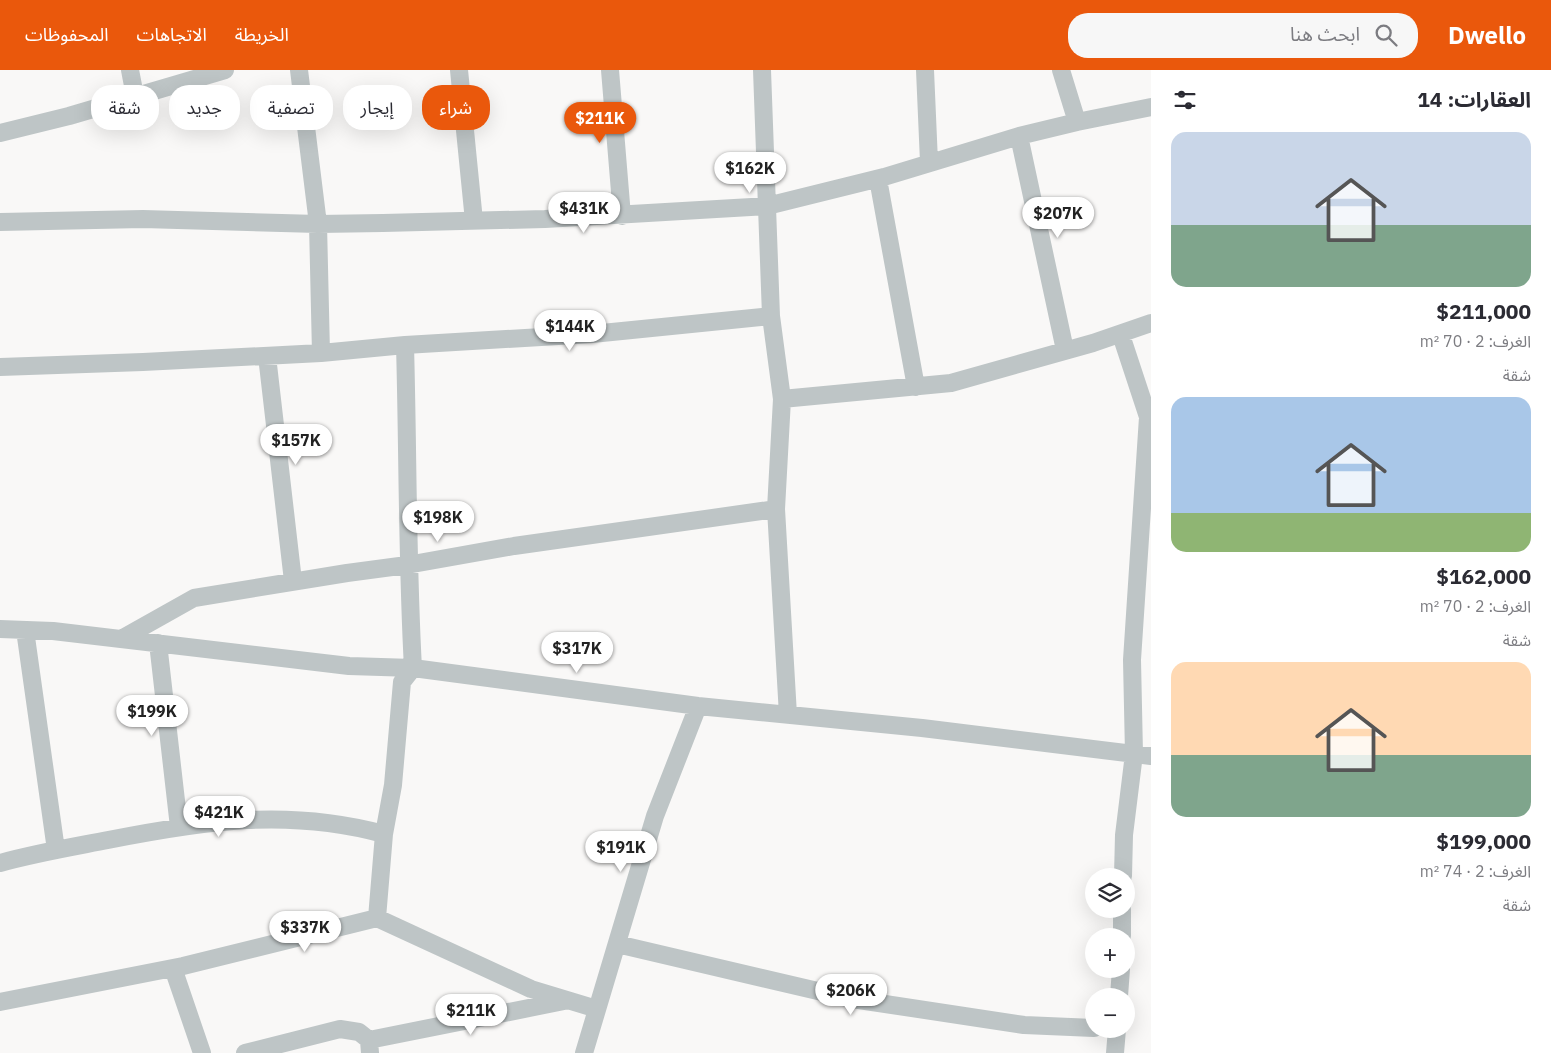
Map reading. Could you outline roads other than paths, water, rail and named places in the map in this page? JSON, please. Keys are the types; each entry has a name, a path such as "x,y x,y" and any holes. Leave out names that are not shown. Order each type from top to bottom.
{"street":[{"path":"130,70 133,85"},
{"path":"159,89 225,70"},
{"path":"299,70 318,224 321,353"},
{"path":"459,70 474,221"},
{"path":"610,70 622,216"},
{"path":"762,70 771,316 782,400 776,509 788,715"},
{"path":"925,70 929,162"},
{"path":"1061,70 1077,122"},
{"path":"0,222 143,219 318,224 474,221 622,216 767,206 878,179 1019,136 1151,107"},
{"path":"0,133 91,109"},
{"path":"1019,136 1065,350"},
{"path":"878,179 916,387"},
{"path":"0,366 321,353 405,345 592,334 771,316"},
{"path":"782,400 959,381 1121,335 1151,323"},
{"path":"1121,335 1150,417 1132,660 1143,755 1124,835 1123,868"},
{"path":"377,918 384,834 393,785 402,682 413,668 407,565 409,473 405,345"},
{"path":"266,356 293,581"},
{"path":"121,639 194,598 293,581 407,565 514,546 776,509"},
{"path":"0,629 53,631 349,666 413,668 698,706 922,728 1143,755"},
{"path":"25,630 56,850"},
{"path":"158,643 179,827"},
{"path":"584,1053 655,816 698,706"},
{"path":"0,863 56,850 207,822 280,818 353,826 384,834"},
{"path":"0,1002 173,968 377,918 531,989 597,1009"},
{"path":"617,944 852,999 1024,1025 1085,1028"},
{"path":"173,968 202,1053"},
{"path":"244,1053 340,1030 359,1032 369,1046 566,1001"},
{"path":"1114,1053 1116,1038"}]}
